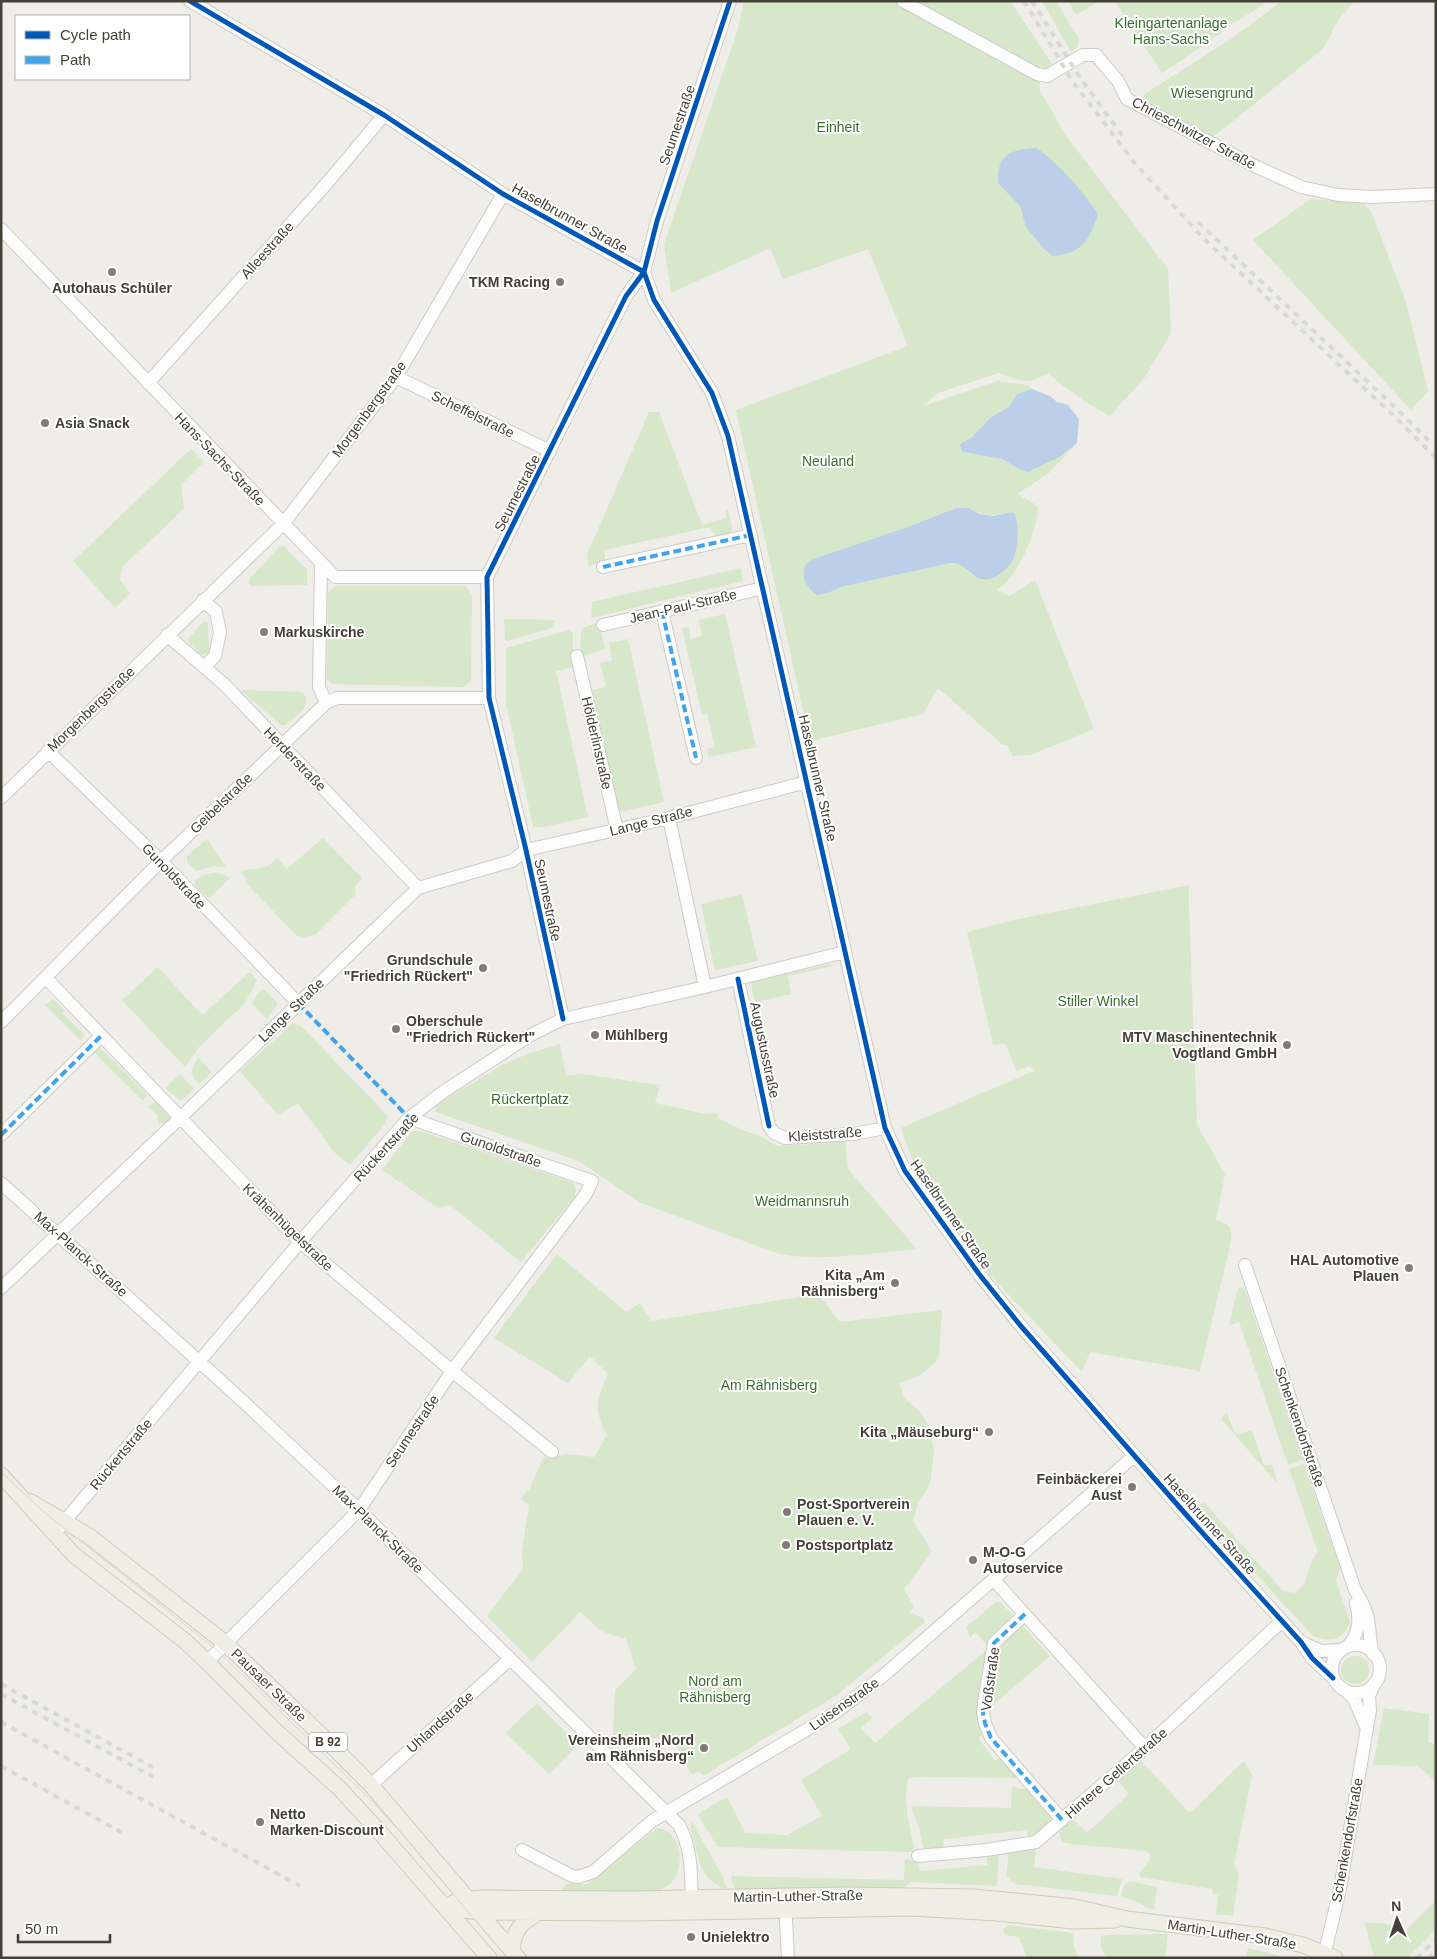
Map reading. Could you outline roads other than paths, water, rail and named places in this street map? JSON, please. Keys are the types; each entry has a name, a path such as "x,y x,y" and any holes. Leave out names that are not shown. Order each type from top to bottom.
{"main road":[{"name":"Pausaer Straße","path":"1,1476 74,1555 160,1621 207,1662 277,1732 340,1789 377,1828 489,1958"},
{"name":"Pausaer Straße","path":"23,1498 89,1536 225,1643 371,1786 515,1954"},
{"name":"Martin-Luther-Straße","path":"446,1908 480,1912 539,1912 785,1903 907,1895 974,1897 1075,1907 1127,1919 1265,1936 1303,1945 1330,1955"},
{"path":"446,1908 454,1902 468,1898"},
{"name":"Martin-Luther-Straße","path":"468,1898 692,1906"},
{"path":"515,1954 517,1930 528,1918 539,1912"}],"street":[{"name":"Haselbrunner Straße","path":"190,1 384,115 503,194 644,272 654,300 712,393 728,436 885,1128 905,1171 979,1274 1020,1325 1134,1456 1301,1642 1312,1658 1334,1678"},
{"name":"Seumestraße","path":"563,1019 526,850 489,698 487,577 626,296 644,272 657,221 730,1"},
{"name":"Chrieschwitzer Straße","path":"903,1 1037,74 1047,76 1083,55 1096,55 1118,81 1127,99 1257,167 1301,187 1338,195 1373,197 1436,194"},
{"name":"Alleestraße","path":"148,383 328,182 384,115"},
{"name":"Morgenbergstraße","path":"1,798 283,524 396,377 503,194"},
{"name":"Hans-Sachs-Straße","path":"1,229 335,577 487,577"},
{"name":"Scheffelstraße","path":"396,377 550,451"},
{"path":"603,567 750,535"},
{"path":"321,563 319,687 326,703 337,698 489,698"},
{"name":"Jean-Paul-Straße","path":"603,625 763,588"},
{"path":"203,600 216,612 220,632 215,656 204,667"},
{"path":"662,611 696,758"},
{"name":"Herderstraße","path":"167,635 225,685 418,888"},
{"name":"Hölderlinstraße","path":"577,656 617,830"},
{"name":"Geibelstraße","path":"1,1022 161,862 326,703"},
{"name":"Gunoldstraße","path":"48,751 161,862 298,1003"},
{"name":"Lange Straße","path":"1,1288 418,888 512,861 526,850 669,818 807,782"},
{"path":"669,818 705,987"},
{"name":"Rückertstraße","path":"54,1534 300,1242 409,1118 443,1092 529,1036 563,1019 705,987 845,952"},
{"name":"Krähenhügelstraße","path":"46,978 300,1242 452,1371 552,1452"},
{"name":"Augustusstraße","path":"738,979 770,1126"},
{"path":"1,1135 101,1036"},
{"name":"Gunoldstraße","path":"409,1118 592,1181"},
{"name":"Kleiststraße","path":"770,1126 774,1133 785,1138 854,1134 885,1128"},
{"name":"Seumestraße","path":"207,1662 359,1510 452,1371 586,1194 592,1181"},
{"name":"Max-Planck-Straße","path":"1,1183 359,1510 679,1825 685,1836 690,1853 692,1906"},
{"name":"Schenkendorfstraße","path":"1245,1265 1355,1590 1366,1610 1370,1645 1379,1669 1370,1696 1370,1710 1330,1955"},
{"name":"Luisenstraße","path":"522,1850 572,1876 588,1875 593,1872 652,1821 835,1713 883,1676 1134,1456"},
{"path":"994,1580 1145,1748"},
{"name":"Schenkendorfstraße","path":"1334,1678 1333,1663 1354,1640 1358,1626 1355,1590"},
{"name":"Voßstraße","path":"1025,1614 994,1643 984,1696 984,1723 991,1738 1062,1820"},
{"name":"Hintere Gellertstraße","path":"918,1856 986,1850 1036,1842 1145,1748 1282,1621"},
{"name":"Haselbrunner Straße","path":"1301,1642 1321,1651 1344,1649"},
{"path":"1344,1649 1361,1646 1374,1654"},
{"name":"Uhlandstraße","path":"371,1786 510,1659"},
{"path":"1334,1678 1354,1699 1366,1726"},
{"path":"1345,1690 1352,1693 1361,1692 1374,1684"},
{"path":"785,1903 788,1958"}],"water":[{"path":"1037,148 1070,178 1098,214 1088,238 1078,249 1071,252 1053,256 1043,248 1026,227 1020,206 998,183 1000,165 1007,155 1022,149"},
{"path":"1032,389 1050,396 1057,402 1068,405 1079,419 1077,443 1061,456 1028,472 1002,459 963,452 960,444 972,437 991,417 1009,407 1017,394"},
{"path":"956,508 968,508 980,514 993,516 1013,512 1017,521 1015,553 1010,564 1000,574 988,579 979,579 961,565 951,563 841,587 828,593 817,595 805,581 806,564 813,559 908,527"}],"tram line":[{"path":"1,1472 43,1511 218,1651 365,1794 403,1835 507,1958"}],"railway":[{"path":"1024,1 1073,82 1137,166 1205,240 1395,417 1436,458"},
{"path":"1032,1 1081,79 1124,138"},
{"path":"1198,222 1430,442"},
{"path":"1,1684 158,1770"},
{"path":"1,1694 157,1779"},
{"path":"1,1722 300,1886"},
{"path":"1,1766 123,1833"},
{"path":"1417,1958 1436,1939"},
{"path":"1428,1958 1436,1951"}],"place":[{"name":"Autohaus Schüler","path":"112,272"},
{"name":"TKM Racing","path":"560,282"},
{"name":"Asia Snack","path":"45,423"},
{"name":"Markuskirche","path":"264,632"},
{"name":"Grundschule \"Friedrich Rückert\"","path":"483,968"},
{"name":"Oberschule \"Friedrich Rückert\"","path":"396,1029"},
{"name":"Mühlberg","path":"595,1035"},
{"name":"MTV Maschinentechnik Vogtland GmbH","path":"1287,1045"},
{"name":"HAL Automotive Plauen","path":"1409,1268"},
{"name":"Kita „Am Rähnisberg“","path":"895,1283"},
{"name":"Kita „Mäuseburg“","path":"989,1432"},
{"name":"Feinbäckerei Aust","path":"1132,1487"},
{"name":"Post-Sportverein Plauen e. V.","path":"787,1512"},
{"name":"Postsportplatz","path":"786,1545"},
{"name":"M-O-G Autoservice","path":"973,1560"},
{"name":"Vereinsheim „Nord am Rähnisberg“","path":"704,1748"},
{"name":"Netto Marken-Discount","path":"260,1822"},
{"name":"Unielektro","path":"691,1937"}],"park label":[{"name":"Kleingartenanlage Hans-Sachs","path":"1171,32"},
{"name":"Wiesengrund","path":"1212,93"},
{"name":"Einheit","path":"838,127"},
{"name":"Neuland","path":"828,461"},
{"name":"Stiller Winkel","path":"1098,1001"},
{"name":"Rückertplatz","path":"530,1099"},
{"name":"Weidmannsruh","path":"802,1201"},
{"name":"Am Rähnisberg","path":"769,1385"},
{"name":"Nord am Rähnisberg","path":"715,1689"}]}
